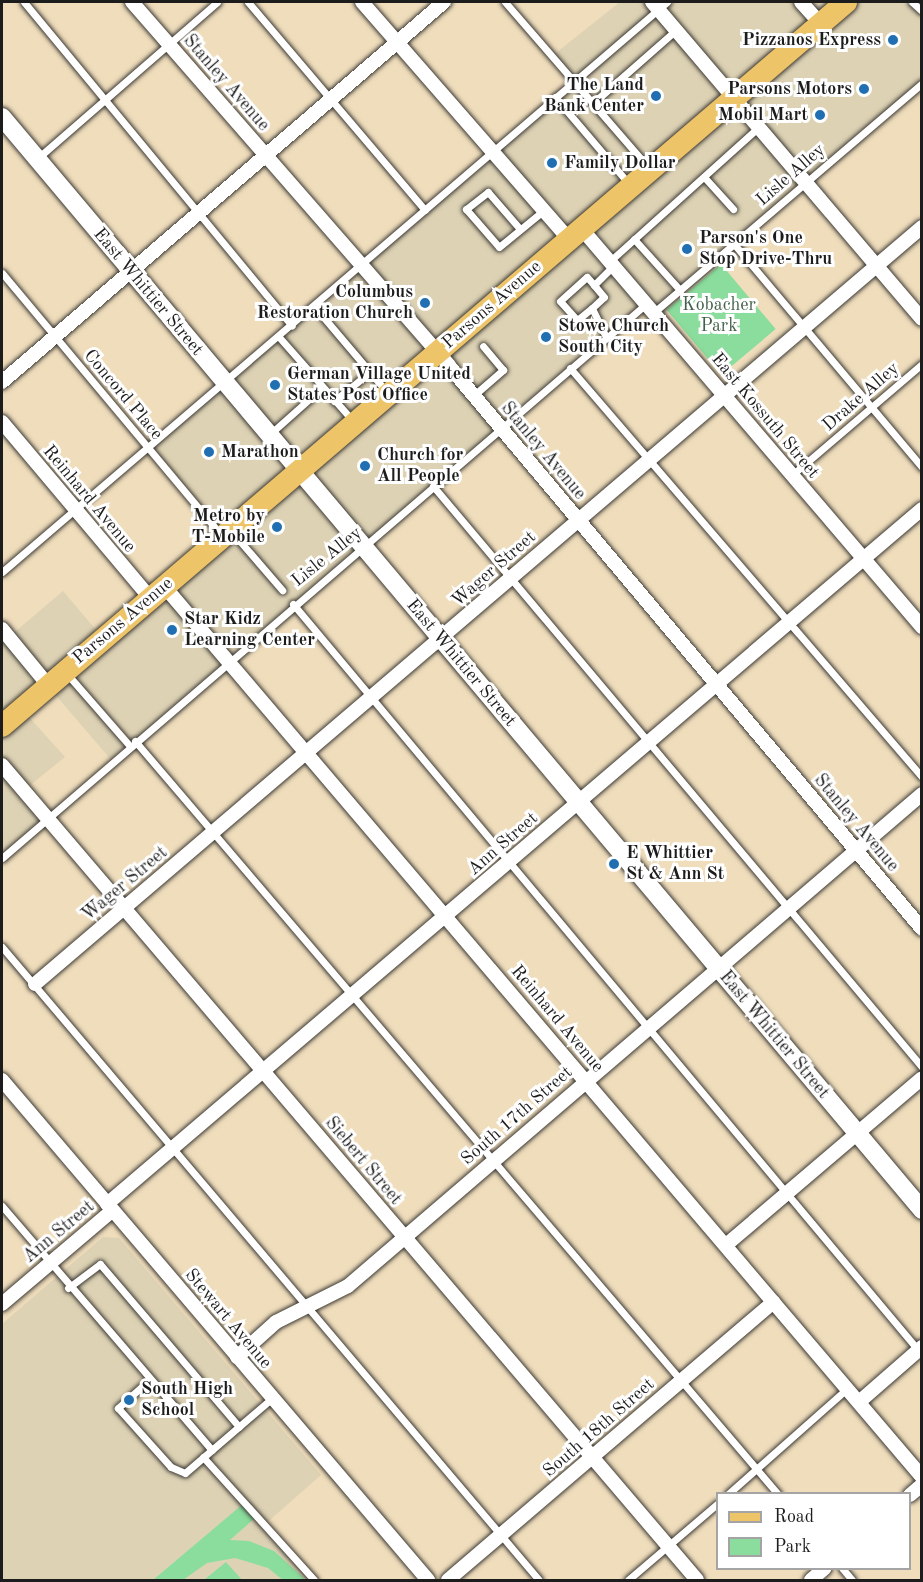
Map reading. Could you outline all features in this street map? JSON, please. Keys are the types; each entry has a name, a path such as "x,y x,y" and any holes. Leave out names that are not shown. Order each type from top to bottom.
{"main road":[{"name":"Parsons Avenue","path":"2,726 846,2"}],"street":[{"name":"Stanley Avenue","path":"132,2 579,520 921,929"},
{"name":"East Kossuth Street","path":"362,2 544,210 612,263 921,627"},
{"path":"2,382 444,2"},
{"path":"801,2 820,23"},
{"path":"659,4 676,30 921,319"},
{"name":"East Whittier Street","path":"2,117 921,1210"},
{"name":"Wager Street","path":"36,984 921,227"},
{"name":"Reinhard Avenue","path":"2,422 76,511 227,661 447,916 921,1477"},
{"name":"Ann Street","path":"2,1304 50,1263 173,1149 921,509"},
{"path":"2,629 56,678"},
{"name":"Siebert Street","path":"2,765 265,1071 697,1581"},
{"name":"South 17th Street","path":"237,1357 276,1322 348,1286 921,794"},
{"path":"726,1245 921,1078"},
{"name":"Stewart Avenue","path":"2,1080 428,1581"},
{"name":"South 18th Street","path":"448,1581 773,1302"},
{"path":"859,1402 920,1349"},
{"path":"811,1581 824,1570"}],"lane":[{"path":"24,2 292,326"},
{"path":"37,159 217,2"},
{"path":"248,2 425,210"},
{"path":"506,2 650,169"},
{"path":"912,2 921,11"},
{"path":"2,572 225,384 574,82 659,4"},
{"path":"593,103 676,30"},
{"name":"Lisle Alley","path":"2,858 293,604 364,547 606,337 680,290 921,83"},
{"path":"555,98 631,186"},
{"path":"594,285 634,239 705,178 759,127"},
{"path":"705,178 733,209"},
{"path":"520,229 488,192 466,209 499,247 544,210"},
{"path":"634,239 680,290"},
{"path":"734,244 921,467"},
{"name":"Concord Place","path":"2,273 149,448 226,533 282,590"},
{"path":"587,277 604,297 592,308 577,320 560,301 587,277"},
{"path":"314,306 388,394"},
{"path":"592,308 606,337"},
{"path":"279,337 355,423"},
{"path":"473,396 503,370 483,346"},
{"name":"Drake Alley","path":"792,476 921,364"},
{"path":"570,368 921,777"},
{"path":"334,401 370,372"},
{"path":"268,436 316,393"},
{"path":"433,486 921,1067"},
{"path":"293,604 508,863 920,1349"},
{"path":"56,678 133,744 214,831 776,1492"},
{"path":"2,947 36,984 306,1308 539,1581"},
{"path":"2,1206 68,1288 212,1450"},
{"path":"68,1288 100,1264 239,1427"},
{"path":"149,1380 118,1408 171,1467 185,1473 271,1399"},
{"path":"730,1492 848,1388"},
{"path":"204,1457 314,1581"},
{"path":"628,1581 716,1504"}],"shaded area":[{"path":"620,2 657,2 664,10 674,2 921,2 921,86 667,310 658,313 648,301 113,762 47,685 20,707 65,757 24,790 52,822 2,863 2,627 10,636 63,591 102,637 223,536 150,450 575,83 552,56"},
{"name":"South High School","path":"103,1237 119,1238 321,1475 263,1526 309,1580 2,1580 2,1324"}],"green space":[{"name":"Kobacher Park","path":"721,264 776,329 721,375 667,310"},
{"path":"243,1504 255,1518 230,1540 249,1541 274,1551 306,1580 283,1580 268,1568 235,1558 207,1563 183,1580 153,1580"},
{"path":"226,1562 242,1580 204,1580"}],"place":[{"name":"Pizzanos Express","path":"893,40"},
{"name":"Parsons Motors","path":"864,89"},
{"name":"The Land Bank Center","path":"656,96"},
{"name":"Mobil Mart","path":"820,115"},
{"name":"Family Dollar","path":"552,163"},
{"name":"Parson's One Stop Drive-Thru","path":"687,249"},
{"name":"Columbus Restoration Church","path":"425,303"},
{"name":"Stowe Church South City","path":"546,337"},
{"name":"German Village United States Post Office","path":"275,385"},
{"name":"Marathon","path":"209,452"},
{"name":"Church for All People","path":"365,466"},
{"name":"Metro by T-Mobile","path":"277,527"},
{"name":"Star Kidz Learning Center","path":"172,630"},
{"name":"E Whittier St & Ann St","path":"614,864"},
{"name":"South High School","path":"129,1400"}]}
